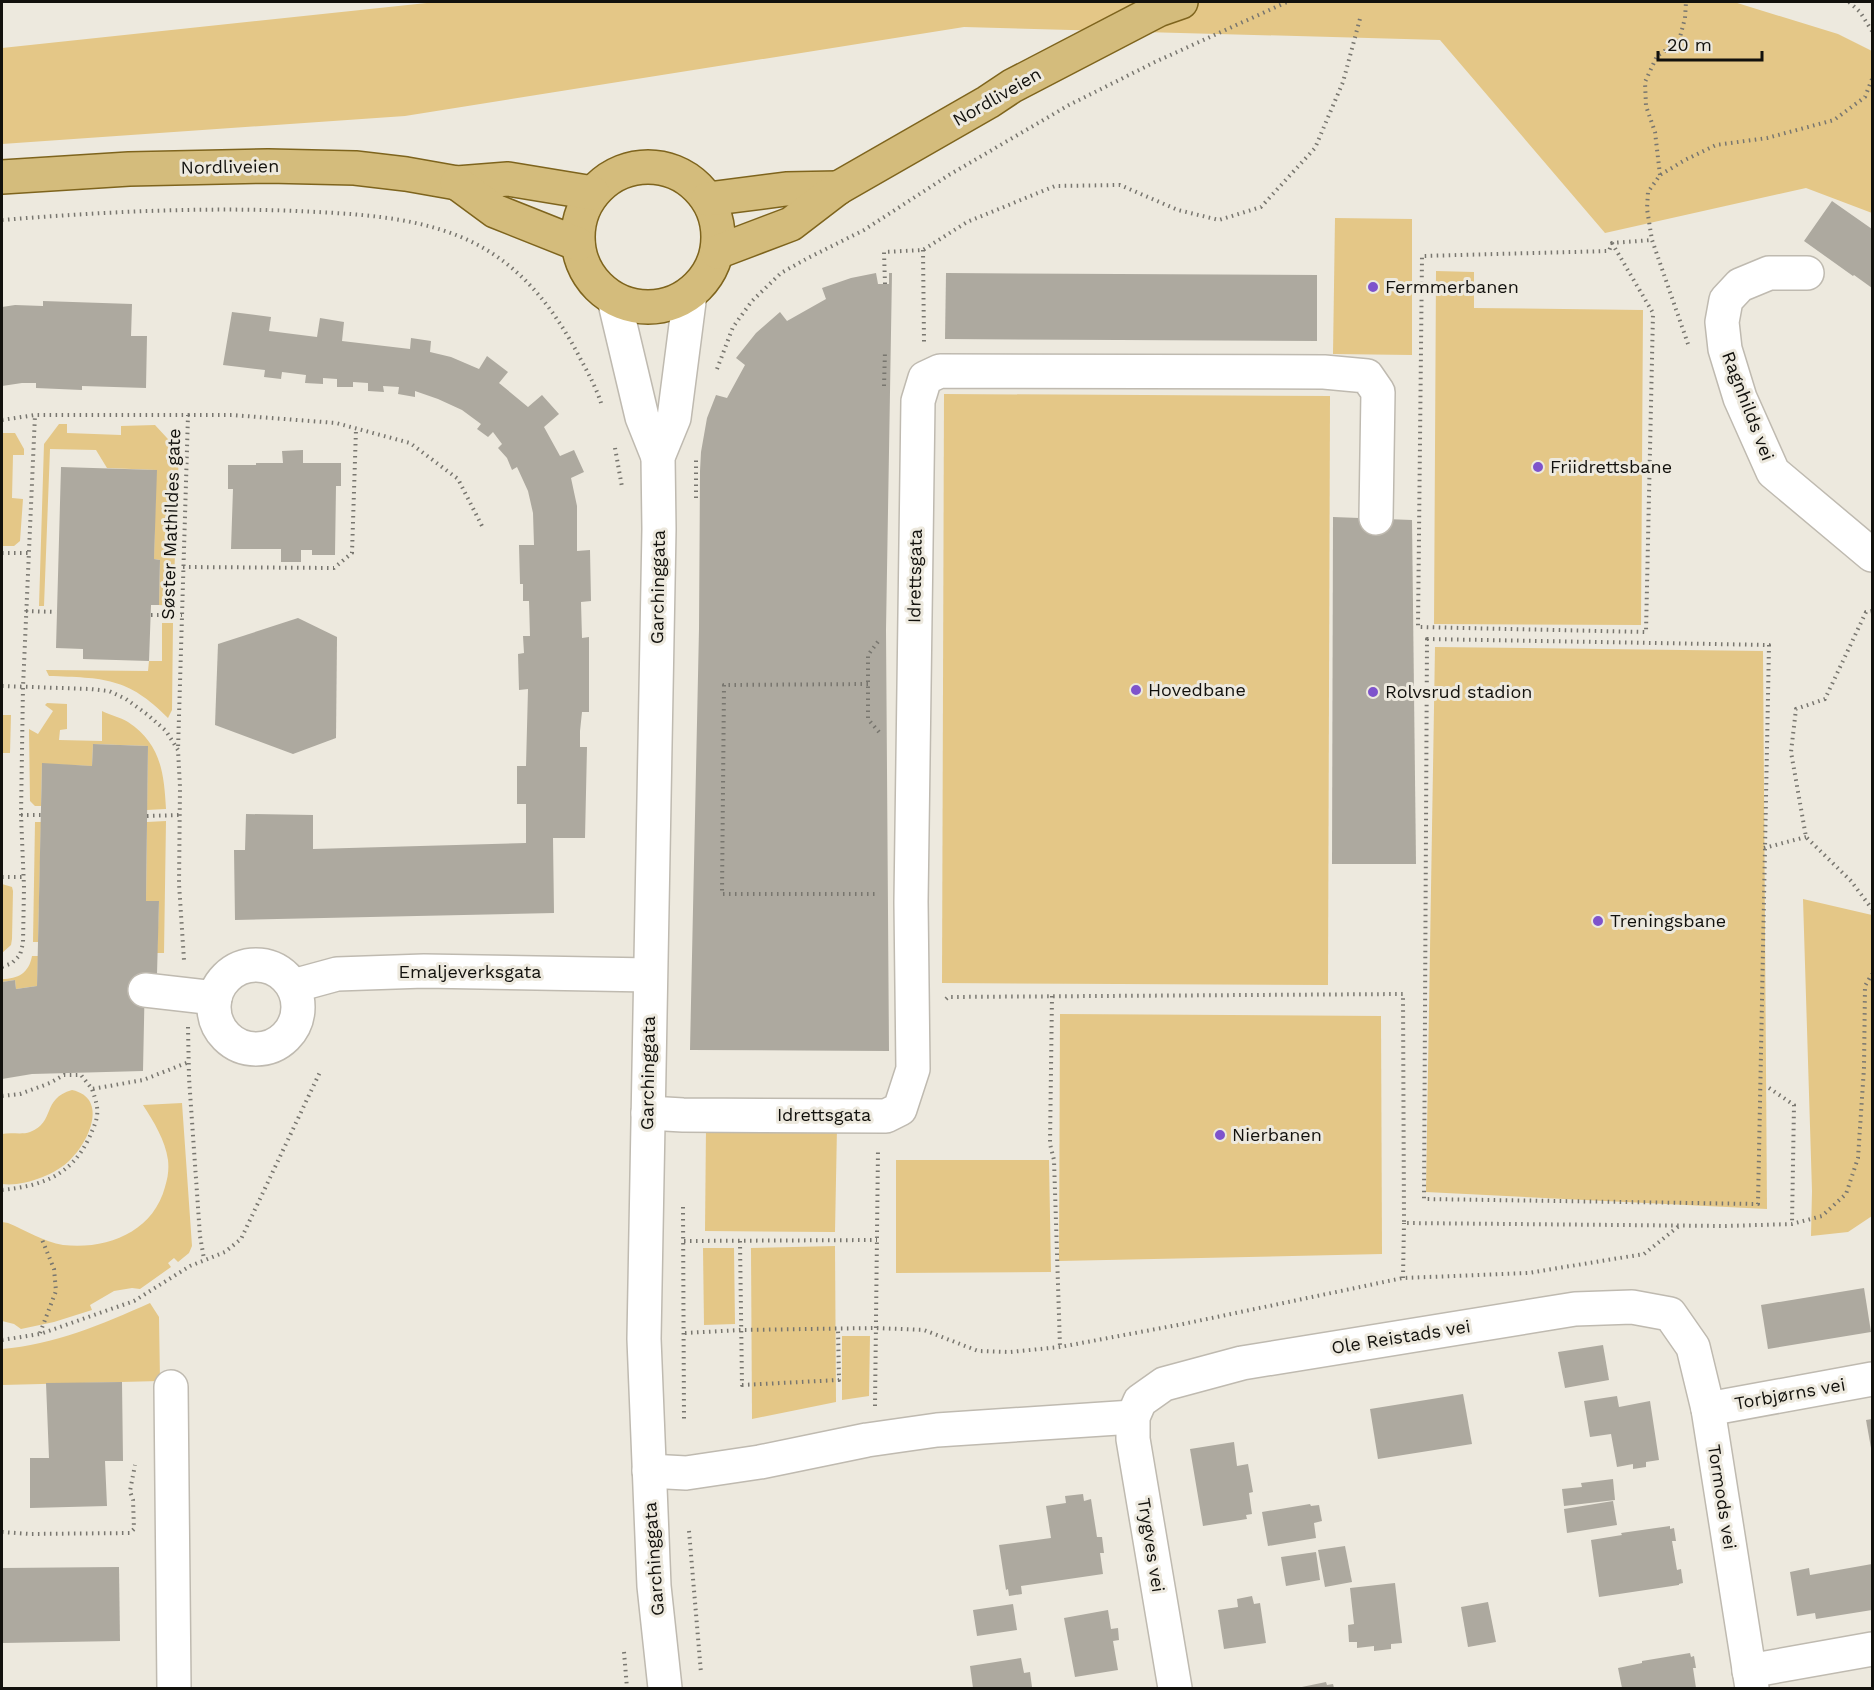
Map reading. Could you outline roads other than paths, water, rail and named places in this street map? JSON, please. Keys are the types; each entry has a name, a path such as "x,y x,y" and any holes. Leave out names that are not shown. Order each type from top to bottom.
{"main road":[{"name":"Nordliveien","path":"717,252 791,224 838,188 1012,86 1169,4"},
{"name":"Nordliveien","path":"2,177 129,169 268,165 355,168 457,183 508,179 593,193"},
{"path":"652,166 665,168 696,184 708,199 718,226 717,252 708,275 690,294 674,303 651,307 629,305 601,289 591,278 583,264 578,244 580,217 593,193 604,182 618,173 633,168 652,166"},
{"name":"Nordliveien","path":"457,183 495,211 578,244"},
{"name":"Nordliveien","path":"708,199 786,189 838,188"}],"street":[{"name":"Ragnhilds vei","path":"1807,273 1769,273 1740,285 1726,300 1722,322 1725,349 1740,398 1773,472 1872,555"},
{"name":"Garchinggata","path":"658,457 674,418 690,294"},
{"name":"Garchinggata","path":"615,298 642,417 658,457 659,541 644,1339 654,1586 665,1689"},
{"name":"Idrettsgata","path":"648,1113 886,1116 900,1109 913,1069 911,902 918,401 925,378 940,371 1324,372 1367,376 1378,392 1376,518"},
{"path":"144,990 201,997 220,985 230,974 243,967 257,965 271,968 283,975 293,986 298,999 298,1013 287,1037 276,1045 263,1049 249,1049 236,1045 225,1036 214,1012 201,997"},
{"name":"Emaljeverksgata","path":"293,986 337,974 413,971 650,975"},
{"name":"Ole Reistads vei","path":"1136,1409 1164,1384 1288,1355 1575,1309 1632,1307 1670,1314"},
{"name":"Tormods vei","path":"1670,1314 1693,1347 1708,1409 1750,1680"},
{"name":"Torbjørns vei","path":"1708,1409 1872,1379"},
{"path":"171,1387 174,1689"},
{"path":"649,1471 686,1473 760,1462 875,1439 1136,1409"},
{"name":"Trygves vei","path":"1136,1409 1133,1439 1175,1689"},
{"path":"1750,1680 1872,1649"}],"place":[{"name":"Fermmerbanen","path":"1373,287"},
{"name":"Friidrettsbane","path":"1538,467"},
{"name":"Hovedbane","path":"1136,690"},
{"name":"Rolvsrud stadion","path":"1373,692"},
{"name":"Treningsbane","path":"1598,921"},
{"name":"Nierbanen","path":"1220,1135"}]}
